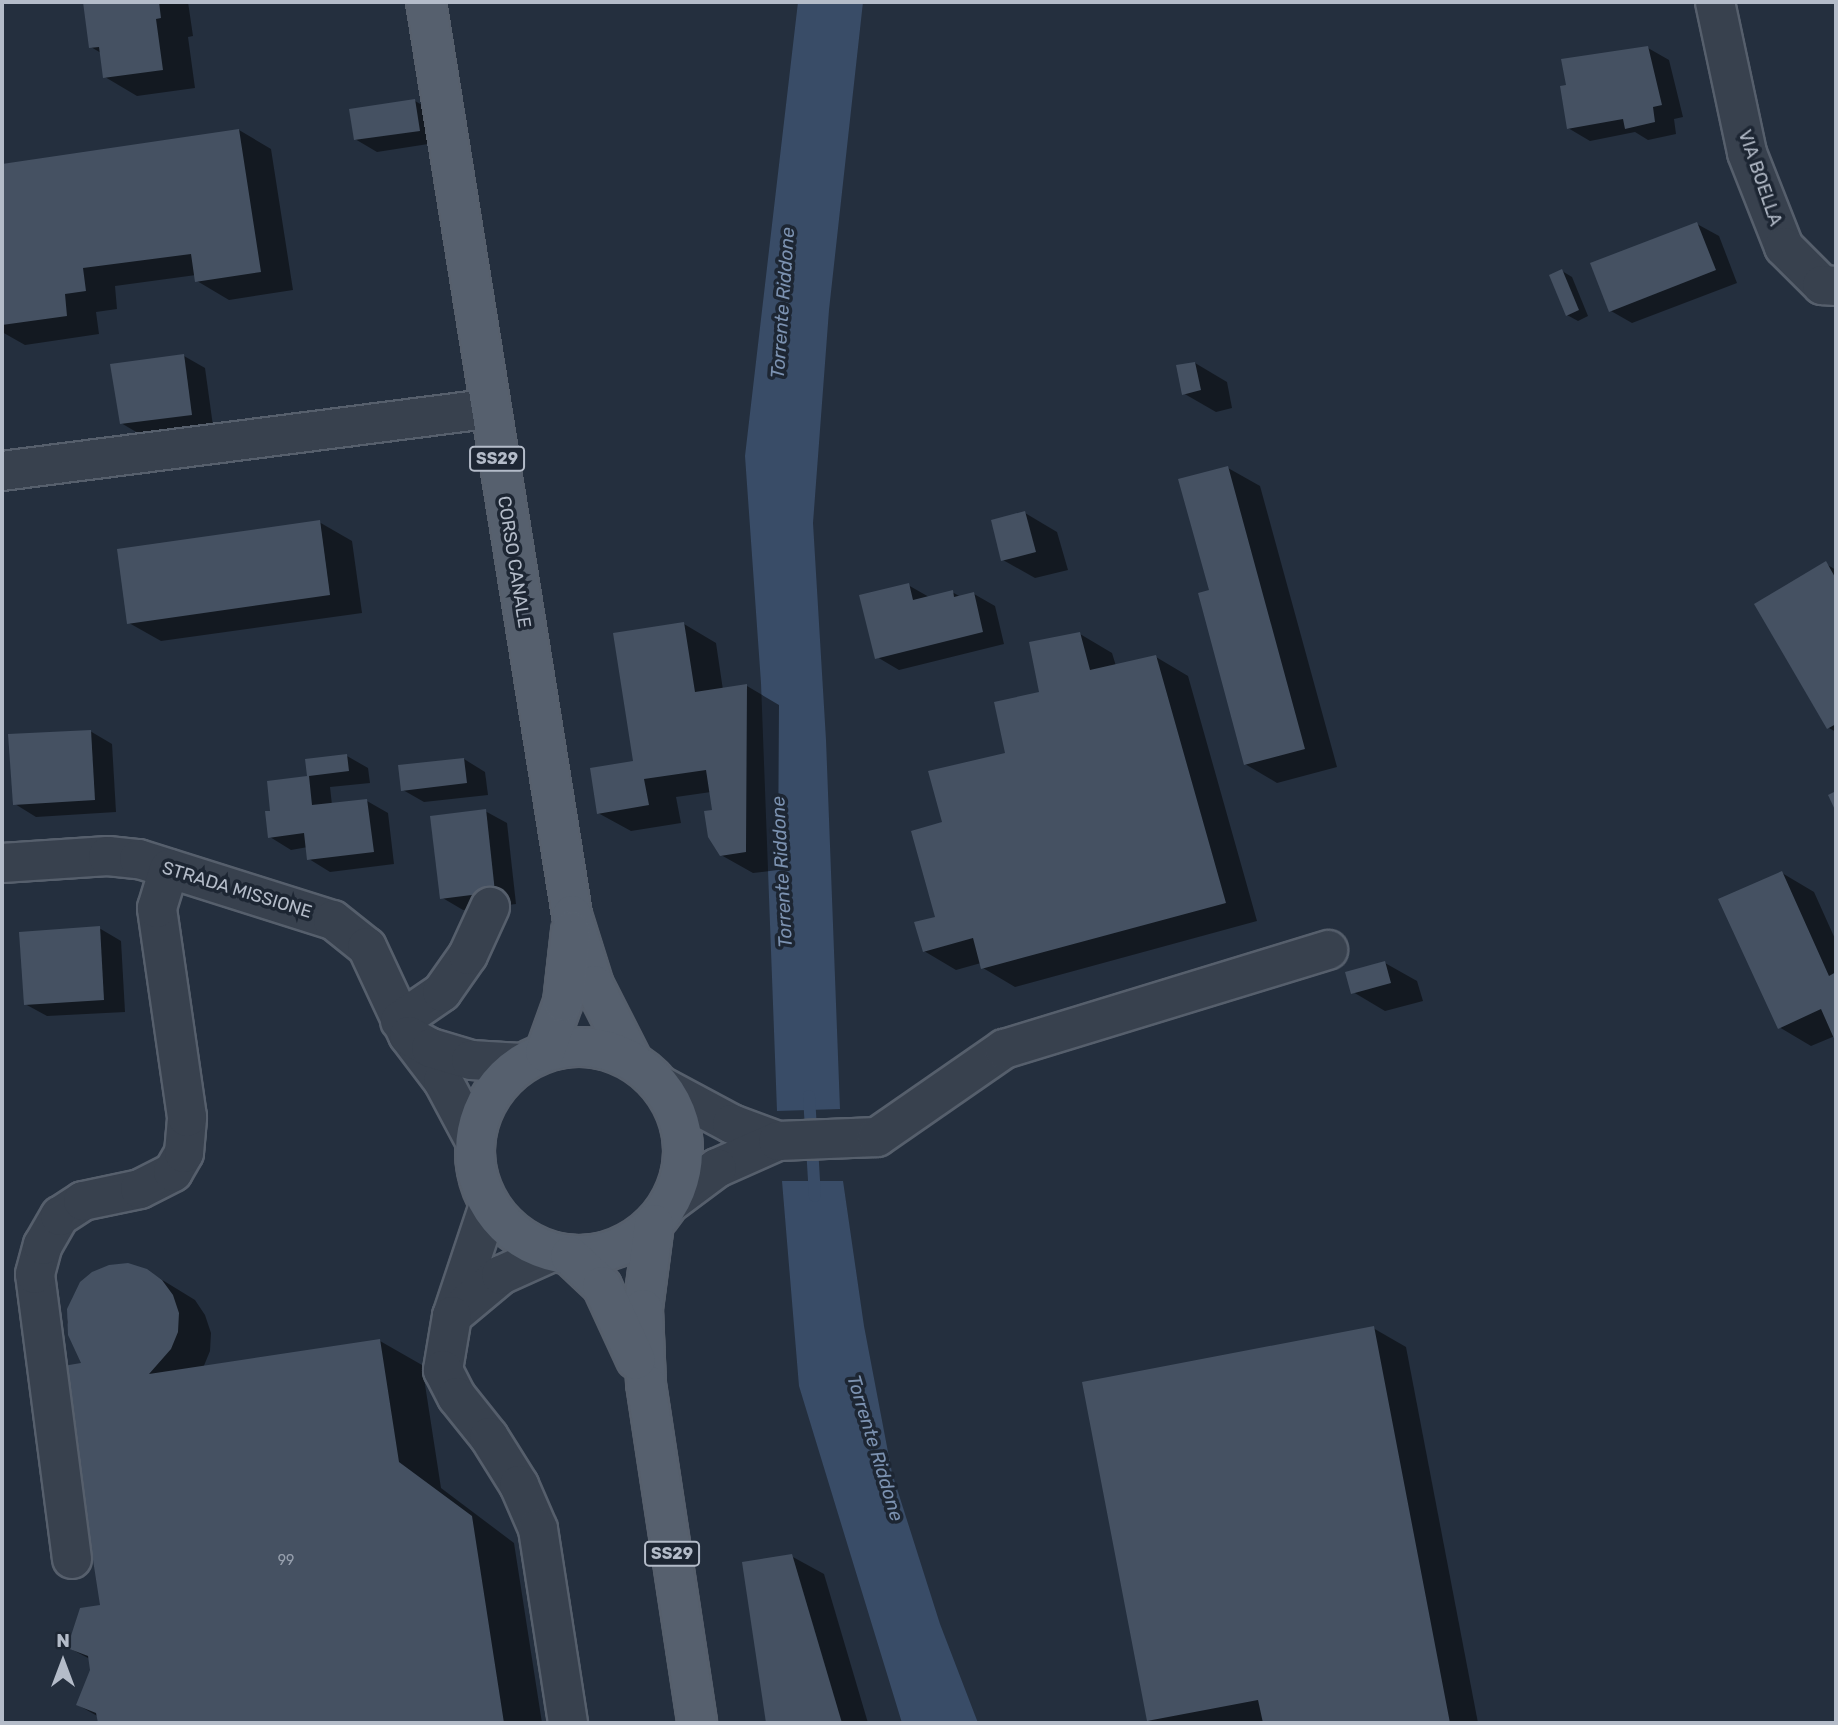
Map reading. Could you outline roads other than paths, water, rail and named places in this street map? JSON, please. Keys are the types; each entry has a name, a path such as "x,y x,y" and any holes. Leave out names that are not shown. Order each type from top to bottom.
{"main road":[{"name":"CORSO CANALE","path":"426,2 489,410 572,915 594,985 632,1060"},
{"name":"CORSO CANALE","path":"533,1057 563,1002 572,915"},
{"name":"CORSO CANALE","path":"646,1384 603,1286 561,1254 520,1238 501,1222 480,1188 474,1163 474,1139 487,1101 498,1084 533,1057 574,1046 604,1049 632,1060 661,1086 677,1113 684,1142 681,1174 662,1213 643,1309 646,1384 697,1723"},
{"name":"CORSO CANALE","path":"561,1254 601,1254 630,1243 662,1213"}],"street":[{"name":"VIA BOELLA","path":"1715,2 1747,153 1784,247 1822,285 1836,286"},
{"path":"2,471 489,410"},
{"name":"STRADA MISSIONE","path":"2,863 108,856 139,859 340,924 367,947 404,1028 443,1081 474,1139"},
{"path":"72,1559 35,1274 43,1245 61,1216 83,1201 140,1189 173,1172 184,1153 187,1117 157,908 169,869"},
{"path":"490,907 468,955 442,992 404,1028 431,1048 471,1060 533,1057"},
{"path":"662,1213 717,1168 778,1141 877,1137 1004,1049 1328,950"},
{"path":"661,1086 732,1124 778,1141"},
{"path":"489,1205 452,1316 443,1370 457,1397 489,1437 519,1485 538,1529 568,1723"},
{"path":"452,1316 501,1275 561,1254"}],"water":[{"path":"798,2 863,2 829,310 813,523 826,740 840,1109 777,1111 761,683 745,456"},
{"path":"782,1181 843,1181 864,1326 892,1473 940,1624 978,1723 902,1723 799,1386"}],"waterway":[{"name":"Torrente Riddone","path":"809,1096 815,1196"}]}
